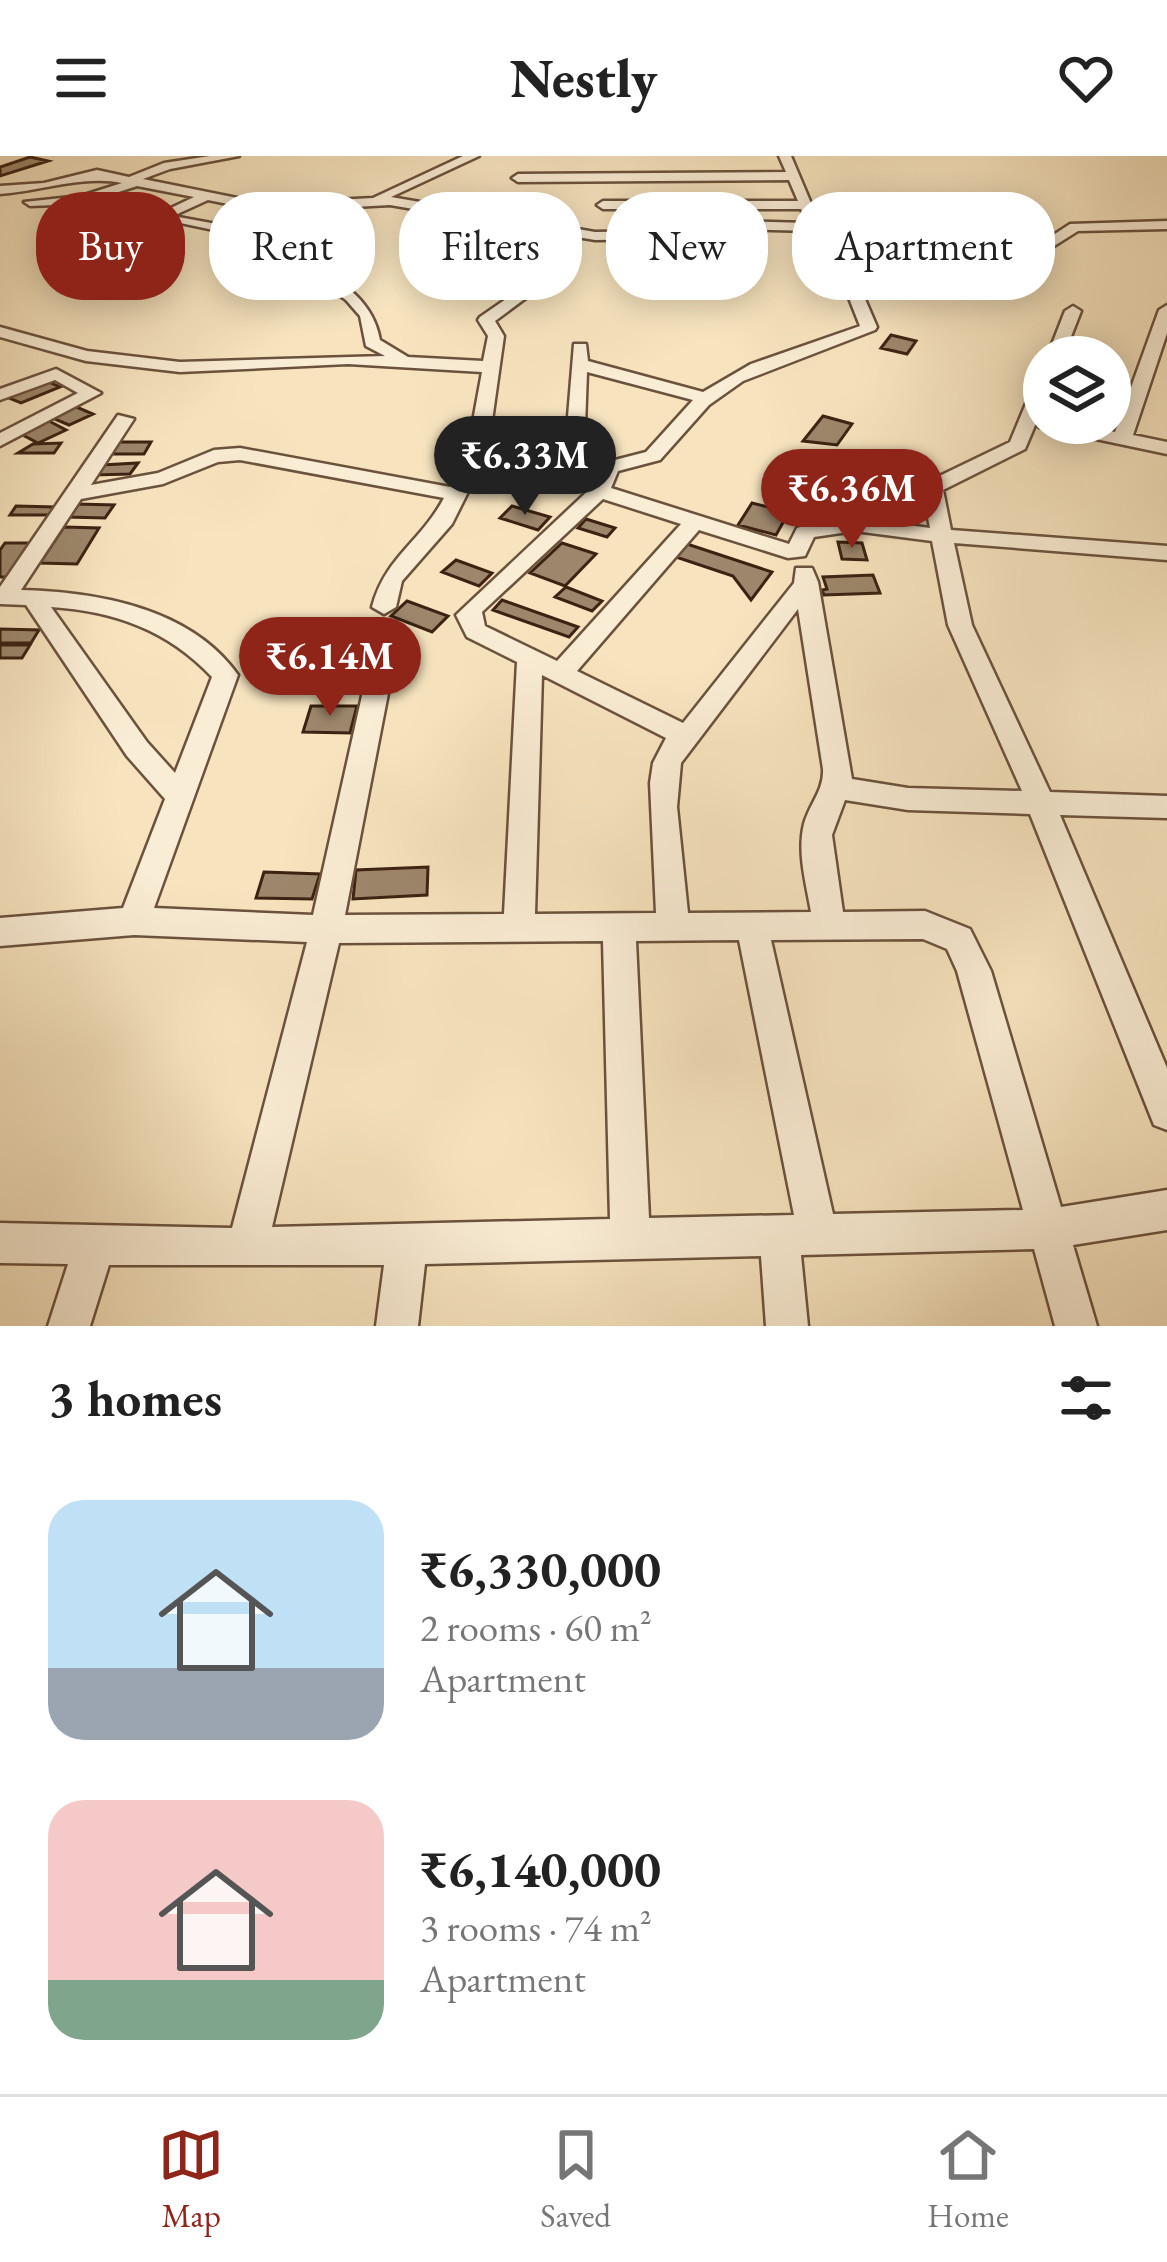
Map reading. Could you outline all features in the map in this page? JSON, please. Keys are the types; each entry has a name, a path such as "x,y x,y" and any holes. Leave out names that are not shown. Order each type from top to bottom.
{"street":[{"path":"0,201 82,200 168,166 233,156"},
{"path":"375,199 473,156"},
{"path":"518,192 520,156"},
{"path":"606,156 610,177"},
{"path":"684,156 688,176"},
{"path":"785,156 802,192"},
{"path":"0,190 44,187 97,174 209,197"},
{"path":"518,178 794,176"},
{"path":"206,196 159,217 209,227"},
{"path":"375,203 595,236 679,234 733,225 792,226"},
{"path":"603,205 792,205"},
{"path":"1055,240 1075,227 1167,225"},
{"path":"355,300 368,315 372,342 415,363"},
{"path":"384,608 391,579 441,524 477,454 496,336 486,320 515,300"},
{"path":"477,454 574,458 607,468 653,456 664,436 704,398 757,365 867,329 856,300"},
{"path":"1131,413 1167,310"},
{"path":"1063,336 1073,311"},
{"path":"0,332 86,356 180,367 348,358 491,367"},
{"path":"574,458 580,356 623,376 704,398"},
{"path":"0,394 56,374 92,393 1,450"},
{"path":"577,402 623,376"},
{"path":"2,597 125,419"},
{"path":"1023,440 932,488 960,626 1040,802 1167,1112"},
{"path":"1131,441 1167,448"},
{"path":"76,494 163,478 214,456 240,454 458,495"},
{"path":"607,468 599,491 468,615 476,631 686,736"},
{"path":"599,491 762,546 796,551"},
{"path":"560,674 693,523"},
{"path":"829,923 815,833 817,814 838,788 807,582 796,551 806,532 818,526 1066,540 1167,553"},
{"path":"674,924 664,784 668,761 807,582"},
{"path":"2,597 110,607 145,616 203,649 225,675 134,921"},
{"path":"33,598 137,749 180,797"},
{"path":"247,1248 326,928 386,642"},
{"path":"519,926 530,658"},
{"path":"838,788 908,799 1167,807"},
{"path":"0,932 134,921 326,928 925,926 959,939 974,971 1076,1326"},
{"path":"752,924 799,1235 787,1326"},
{"path":"620,925 630,1239"},
{"path":"0,1243 247,1248 1048,1229 1167,1210"},
{"path":"397,1326 407,1244"},
{"path":"69,1326 95,1245"}],"building":[{"path":"30,157 48,161 0,176 0,167"},
{"path":"891,335 916,341 907,354 881,348"},
{"path":"42,379 60,387 21,403 4,396"},
{"path":"74,406 93,414 69,425 50,417"},
{"path":"823,416 852,424 837,445 803,441"},
{"path":"47,420 66,430 38,443 19,433"},
{"path":"118,442 151,442 144,454 111,454"},
{"path":"61,443 54,453 18,453 33,444"},
{"path":"138,463 130,474 95,475 102,465"},
{"path":"829,492 900,508 896,518 824,501"},
{"path":"752,503 789,512 776,535 738,525"},
{"path":"76,504 114,505 105,518 68,517"},
{"path":"16,506 54,507 49,515 10,515"},
{"path":"512,506 550,517 538,530 500,518"},
{"path":"586,519 615,528 607,537 578,528"},
{"path":"64,527 99,528 77,564 40,563"},
{"path":"838,542 862,543 867,560 842,559"},
{"path":"5,543 29,543 7,577 0,577 0,550"},
{"path":"562,543 596,554 565,586 530,573"},
{"path":"687,544 772,572 751,600 733,576 676,557"},
{"path":"456,560 492,573 479,586 442,572"},
{"path":"873,575 880,593 824,595 822,590 827,589 823,577"},
{"path":"566,587 602,601 592,611 555,597"},
{"path":"502,600 578,627 569,637 493,610"},
{"path":"407,601 448,616 432,632 391,616"},
{"path":"0,629 39,630 31,643 0,643"},
{"path":"0,645 30,645 22,658 0,658"},
{"path":"311,706 357,706 350,733 303,732"},
{"path":"428,867 427,895 353,899 356,870"},
{"path":"264,872 320,874 312,899 256,898"}]}
